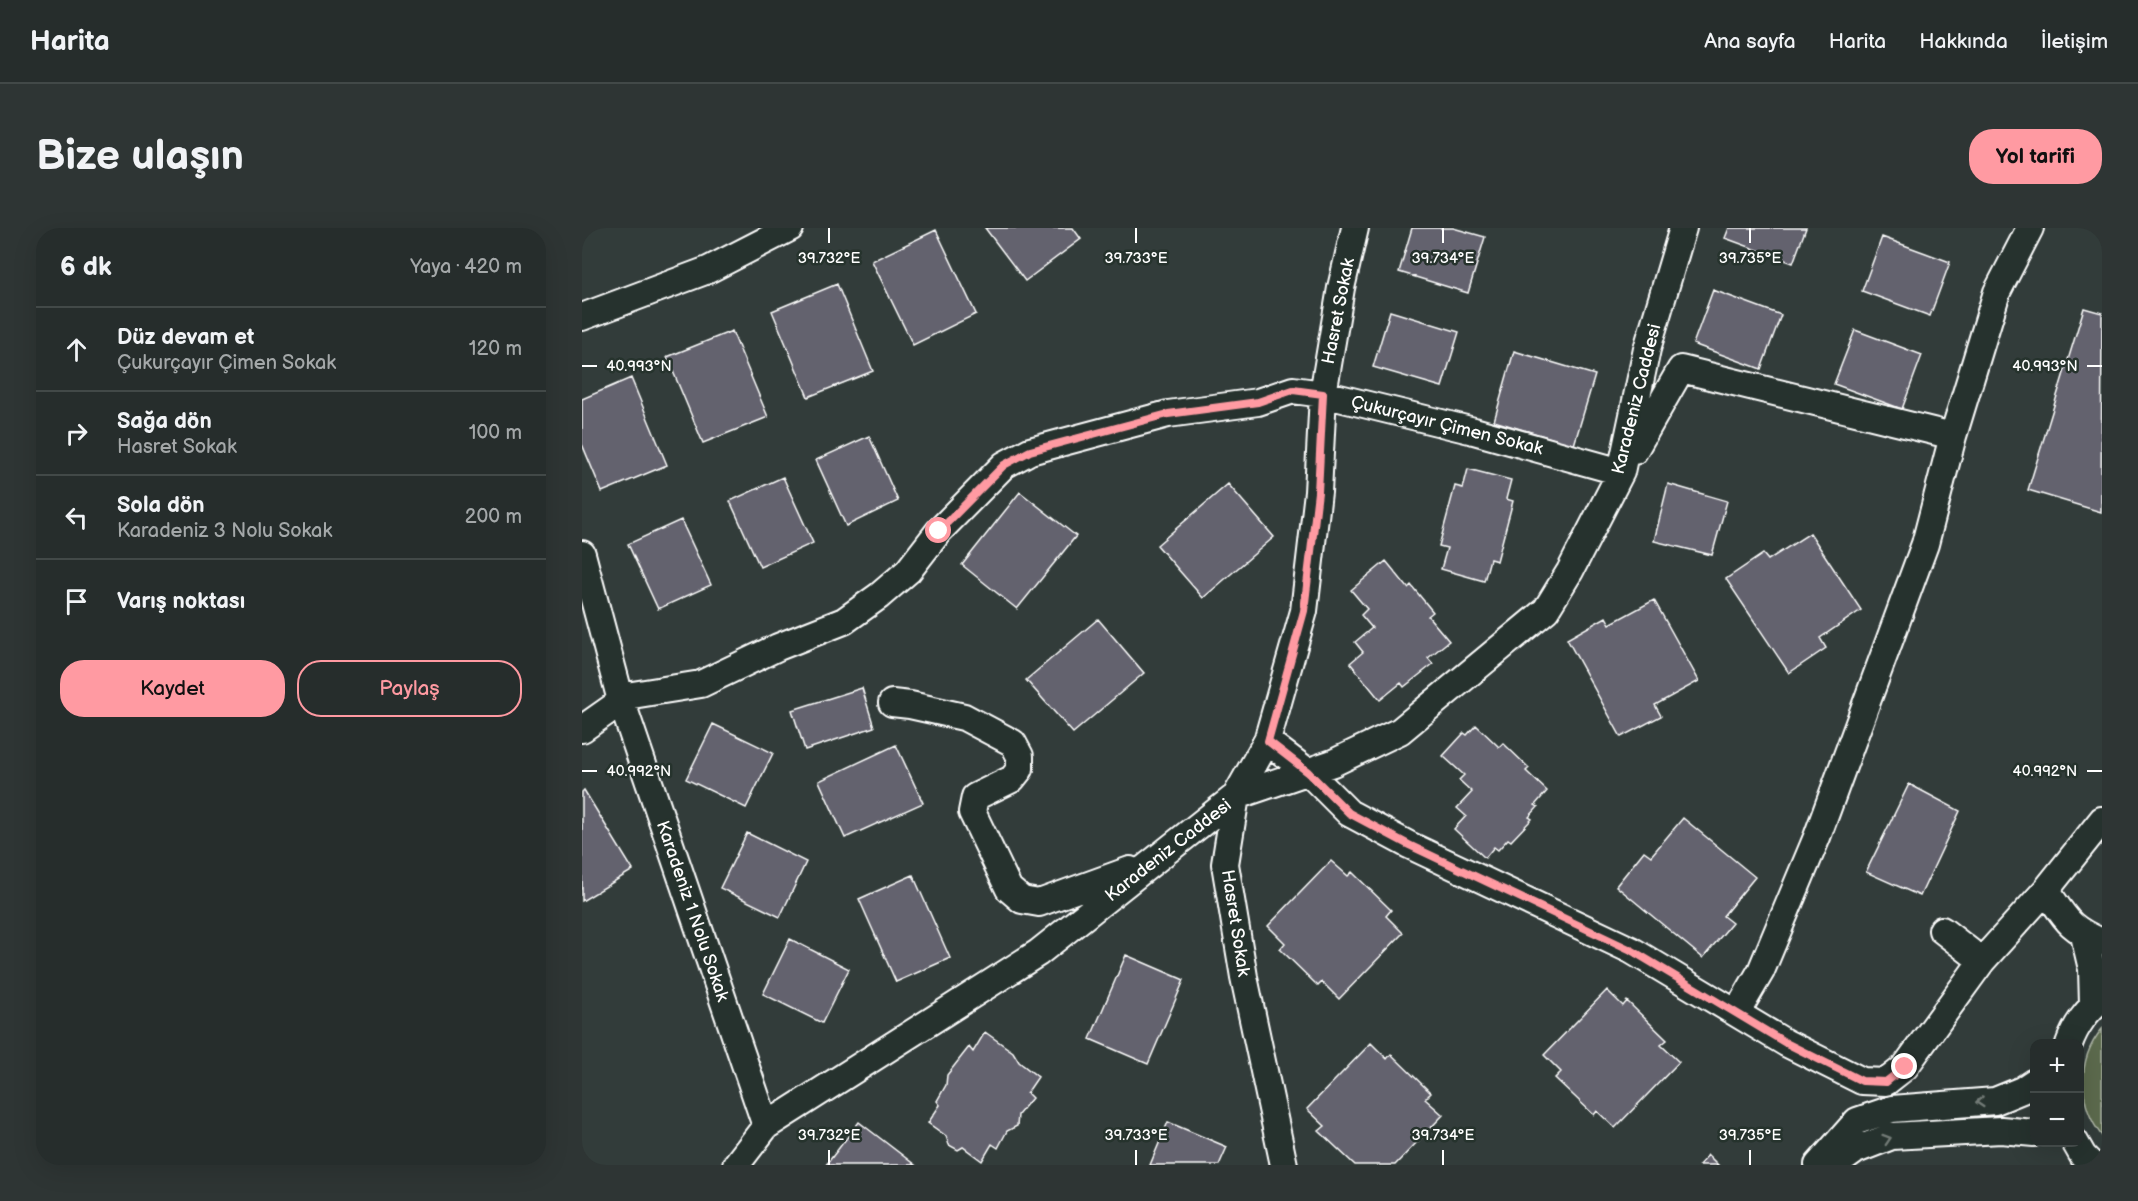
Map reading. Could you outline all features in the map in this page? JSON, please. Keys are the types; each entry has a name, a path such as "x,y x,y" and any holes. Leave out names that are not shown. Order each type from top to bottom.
{"street":[{"path":"582,316 708,270 790,228"},
{"name":"Hasret Sokak","path":"1284,1165 1244,977 1226,864 1236,796 1268,741 1304,611 1318,492 1323,394 1341,288 1355,228"},
{"name":"Karadeniz Caddesi","path":"736,1165 766,1126 1038,953 1236,796 1333,763 1400,731 1546,610 1570,571 1621,472 1647,349 1683,228"},
{"path":"1737,1012 1761,971 1816,837 1925,544 1953,436 1997,292 2030,228"},
{"path":"1621,472 1681,369 1953,436"},
{"name":"Çukurçayır Çimen Sokak","path":"620,697 701,684 778,647 844,621 879,596 908,571 939,531 1004,465 1030,451 1168,414 1258,402 1293,390 1323,394 1474,430 1621,472"},
{"name":"Karadeniz 1 Nolu Sokak","path":"582,554 620,697 766,1126"},
{"path":"582,729 619,703 620,697"},
{"path":"892,703 964,717 1014,743 1020,756 1020,769 1012,779 975,797 972,812 1010,889 1022,900 1039,903 1153,862"},
{"path":"1268,741 1308,772 1349,813 1409,845 1631,950 1786,1043 1862,1081 1886,1082 1905,1067 1982,961 2046,890 2102,820"},
{"path":"2046,890 2071,926 2093,939 2092,969 2098,1002 2071,1039"},
{"path":"1942,930 1982,961"},
{"path":"1818,1165 1857,1121 1892,1109 1995,1101 2030,1085"},
{"path":"1835,1165 1856,1150 1892,1136 2001,1130 2030,1132"},
{"path":"2067,1147 2084,1154"}],"green space":[{"path":"2102,1029 2102,1136 2088,1111 2084,1090 2084,1068 2094,1041"}],"building":[{"path":"985,228 1073,228 1081,239 1025,281"},
{"path":"1412,228 1453,228 1485,237 1468,293 1399,272"},
{"path":"1729,228 1806,228 1793,263 1725,238"},
{"path":"936,230 976,314 913,345 872,261"},
{"path":"1882,237 1950,262 1930,316 1862,291"},
{"path":"837,284 873,371 808,397 772,311"},
{"path":"1713,290 1781,315 1761,369 1693,344"},
{"path":"2084,308 2102,313 2101,512 2028,490"},
{"path":"1390,311 1459,332 1442,387 1373,367"},
{"path":"1855,330 1922,355 1902,409 1834,384"},
{"path":"732,331 768,417 703,443 667,357"},
{"path":"1514,351 1595,375 1574,445 1494,421"},
{"path":"631,378 667,465 602,492 582,444 582,399"},
{"path":"869,436 898,501 846,526 816,460"},
{"path":"1468,469 1511,480 1506,499 1513,501 1497,561 1490,559 1484,581 1441,569 1447,548 1439,546 1455,486 1463,488"},
{"path":"783,477 813,543 760,567 730,501"},
{"path":"1228,484 1274,537 1203,598 1157,545"},
{"path":"1668,484 1727,501 1712,555 1654,541"},
{"path":"1020,492 1076,536 1017,609 962,565"},
{"path":"681,520 711,585 658,609 628,544"},
{"path":"1810,533 1861,610 1820,638 1826,648 1789,673 1726,579 1763,554 1768,560"},
{"path":"1386,561 1408,588 1411,585 1433,612 1428,616 1449,641 1428,658 1433,664 1404,687 1401,683 1380,700 1350,663 1363,652 1355,642 1372,628 1361,615 1367,609 1351,590"},
{"path":"1654,600 1699,681 1655,705 1661,716 1621,737 1567,639 1606,617 1610,624"},
{"path":"1098,619 1144,673 1073,733 1026,680"},
{"path":"862,688 874,727 805,750 792,710"},
{"path":"713,724 773,753 746,808 686,779"},
{"path":"1476,725 1499,747 1503,743 1529,768 1526,771 1547,791 1535,805 1538,807 1529,817 1532,819 1511,841 1508,839 1498,850 1494,847 1485,858 1454,829 1466,816 1457,808 1472,792 1459,780 1464,775 1443,756 1464,733 1467,735"},
{"path":"896,745 923,803 845,838 819,781"},
{"path":"1909,784 1960,811 1920,896 1866,872"},
{"path":"584,790 633,870 582,901 582,792"},
{"path":"1683,818 1755,877 1723,916 1732,923 1703,958 1616,886 1644,851 1651,856"},
{"path":"747,833 806,862 780,917 720,888"},
{"path":"1331,861 1348,876 1352,872 1391,910 1386,916 1403,933 1339,999 1322,982 1318,986 1280,949 1285,943 1268,926"},
{"path":"913,875 950,958 896,982 859,899"},
{"path":"790,939 849,969 822,1023 763,994"},
{"path":"1126,955 1184,980 1148,1064 1090,1039"},
{"path":"1607,990 1623,1006 1627,1001 1667,1040 1661,1045 1679,1062 1615,1128 1597,1111 1594,1115 1555,1078 1561,1072 1544,1055"},
{"path":"985,1032 1013,1052 1019,1062 1038,1077 1027,1093 1032,1098 1018,1115 1017,1126 1007,1131 998,1148 992,1144 982,1161 963,1147 958,1150 949,1145 946,1136 928,1123 940,1105 937,1101 946,1085 947,1075 969,1047 973,1052"},
{"path":"1371,1043 1387,1059 1391,1054 1431,1093 1425,1099 1443,1115 1395,1165 1355,1165 1319,1131 1325,1126 1307,1109"},
{"path":"859,1122 915,1165 826,1165"},
{"path":"1168,1122 1227,1147 1219,1165 1150,1165"},
{"path":"1708,1155 1718,1165 1699,1165"}],"route":[{"path":"939,531 1004,465 1030,451 1168,414 1258,402 1293,390 1323,394 1318,492 1304,611 1268,741 1308,772 1349,813 1409,845 1631,950 1786,1043 1862,1081 1886,1082 1905,1067"}]}
